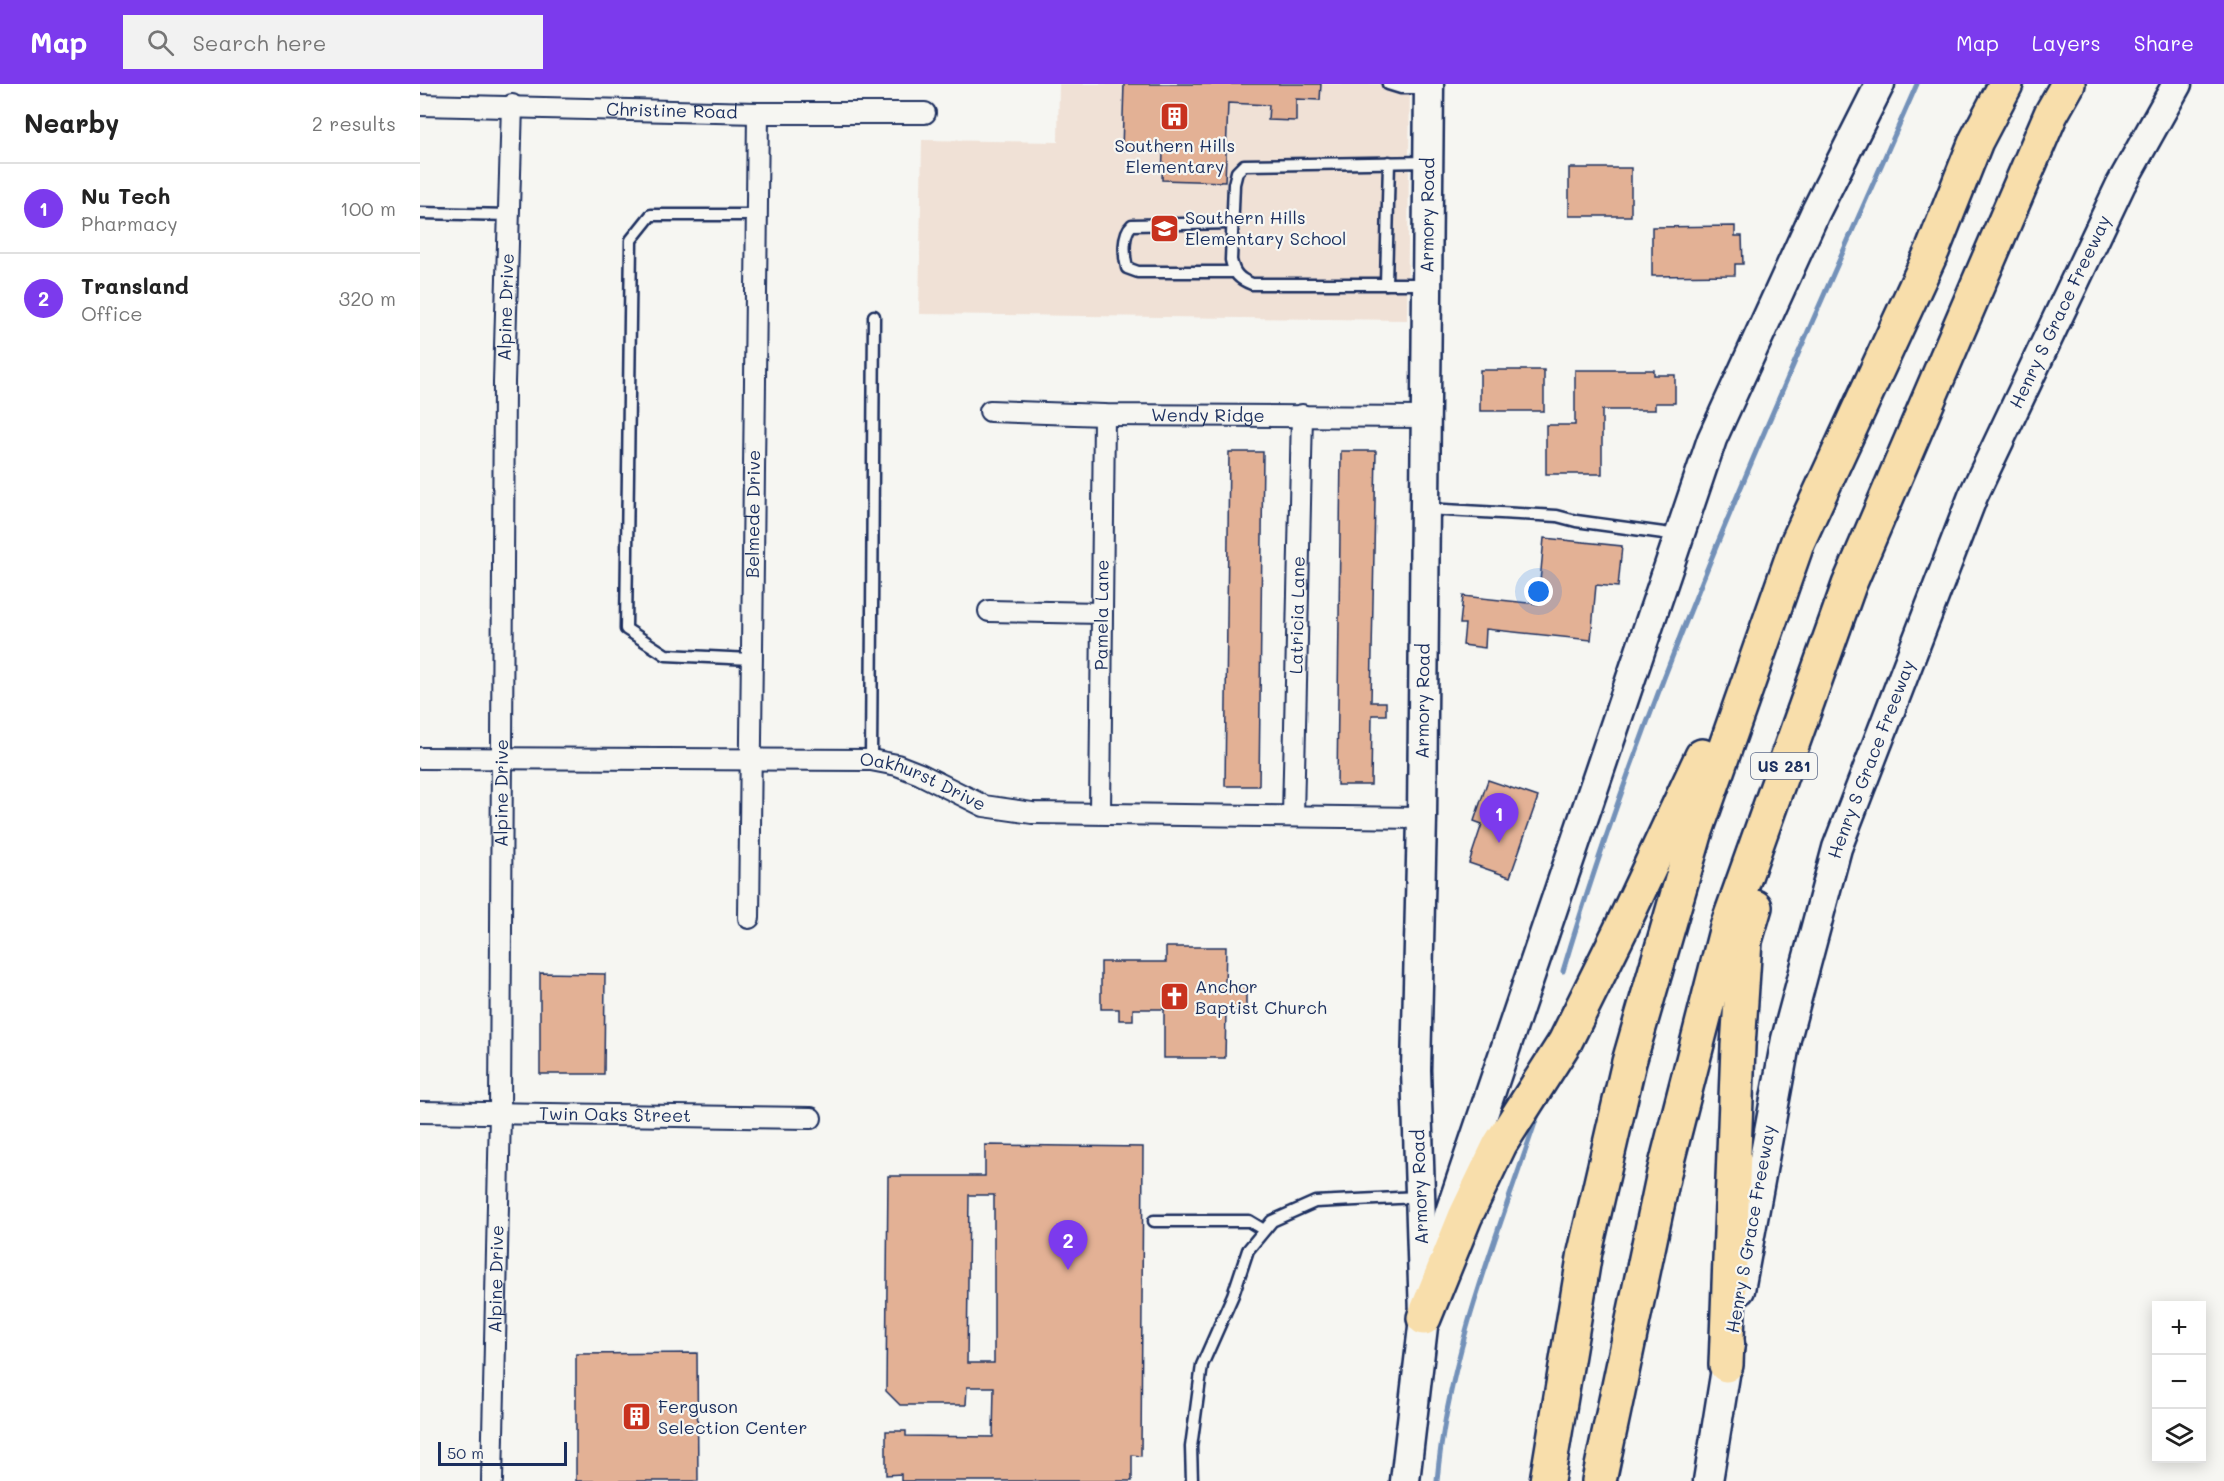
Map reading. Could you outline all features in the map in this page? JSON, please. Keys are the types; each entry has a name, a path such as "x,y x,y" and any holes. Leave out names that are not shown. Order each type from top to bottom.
{"highway":[{"name":"US 281","path":"1547,1481 1585,1252 1629,1062 1696,831 1798,541 1933,249 1976,141 2004,84"},
{"name":"US 281","path":"1599,1481 1664,1173 1727,927 1849,585 2050,114 2069,84"},
{"path":"1424,1318 1465,1217 1500,1144 1564,1042 1620,931 1798,541"},
{"path":"1726,1365 1738,1046 1745,941 1849,585"}],"street":[{"path":"1405,1481 1424,1318 1449,1215 1679,535 1712,439 1815,213 1880,84"},
{"name":"Henry S Grace Freeway","path":"1708,1481 1726,1365 1786,1039 1837,848 1973,496 2121,184 2177,84"},
{"name":"Armory Road","path":"1424,1318 1416,1070 1422,818 1429,86"},
{"name":"Christine Road","path":"420,105 512,105 758,113 925,113"},
{"name":"Alpine Drive","path":"492,1481 500,1113 504,382 512,105"},
{"name":"Belmede Drive","path":"748,918 758,113"},
{"name":"Wendy Ridge","path":"990,411 1104,415 1426,417"},
{"name":"Pamela Lane","path":"1100,813 1104,415"},
{"name":"Latricia Lane","path":"1293,816 1302,415"},
{"path":"989,611 1102,613"},
{"name":"Oakhurst Drive","path":"420,758 871,760 897,765 920,774 968,800 994,808 1032,813 1422,818"},
{"name":"Twin Oaks Street","path":"420,1113 811,1118"}],"lane":[{"path":"1388,84 1401,88 1429,86"},
{"path":"1386,284 1389,162"},
{"path":"1426,284 1252,284 1241,279 1234,272 1231,260 1234,184 1237,172 1244,165 1428,162"},
{"path":"420,213 510,215"},
{"path":"751,659 666,655 626,629 631,240 651,215 757,215"},
{"path":"1233,223 1132,225 1126,235 1125,262 1127,268 1138,272 1234,272"},
{"path":"871,760 874,316"},
{"path":"1425,509 1557,516 1679,535"},
{"path":"1192,1481 1191,1447 1202,1365 1233,1295 1248,1250 1264,1230 1272,1221 1315,1202 1421,1197"},
{"path":"1154,1221 1249,1221 1264,1230"}],"shaded area":[{"name":"Southern Hills Elementary School","path":"1059,84 1410,84 1407,320 919,314 922,140 1058,142"}],"building":[{"name":"Southern Hills Elementary","path":"1124,84 1321,84 1320,100 1296,99 1296,121 1268,120 1269,105 1228,103 1225,182 1162,180 1163,152 1122,150"},
{"path":"1569,168 1631,168 1631,216 1569,216"},
{"path":"1735,226 1735,236 1742,236 1743,264 1735,264 1735,275 1652,276 1652,227"},
{"path":"1480,370 1544,370 1544,411 1480,411"},
{"path":"1575,370 1654,370 1654,375 1675,375 1675,403 1655,403 1655,410 1602,410 1602,474 1546,474 1546,425 1575,425"},
{"path":"1341,451 1376,451 1371,702 1386,702 1386,715 1372,715 1371,785 1337,785"},
{"path":"1229,452 1263,452 1259,786 1225,786"},
{"path":"1544,538 1622,546 1618,587 1596,585 1591,640 1486,629 1485,648 1463,645 1465,624 1460,624 1463,596 1538,604"},
{"path":"1488,780 1538,797 1510,877 1469,863 1482,824 1474,821"},
{"name":"Anchor Baptist Church","path":"1166,947 1226,947 1225,985 1246,985 1246,1010 1226,1010 1225,1058 1164,1058 1164,1009 1133,1009 1133,1020 1119,1020 1119,1009 1101,1009 1101,962 1166,962"},
{"path":"540,973 605,974 604,1074 540,1074"},
{"path":"985,1145 1143,1147 1141,1456 1132,1455 1132,1481 901,1481 901,1474 886,1475 886,1431 906,1431 906,1436 993,1437 994,1387 967,1387 966,1405 900,1405 886,1391 888,1176 985,1176","holes":["969,1195 994,1195 994,1363 967,1363"]},
{"name":"Ferguson Selection Center","path":"697,1353 698,1481 576,1481 576,1354"}],"waterway":[{"path":"1563,971 1599,857 1681,633 1773,413 1917,84"},
{"path":"1437,1481 1452,1386 1464,1340 1492,1247 1539,1111"}],"place":[{"name":"Southern Hills Elementary","path":"1175,117"},
{"name":"Southern Hills Elementary School","path":"1164,228"},
{"name":"Nu Tech","path":"1499,843"},
{"name":"Anchor Baptist Church","path":"1174,997"},
{"name":"Transland","path":"1068,1270"},
{"name":"Ferguson Selection Center","path":"637,1417"}]}
